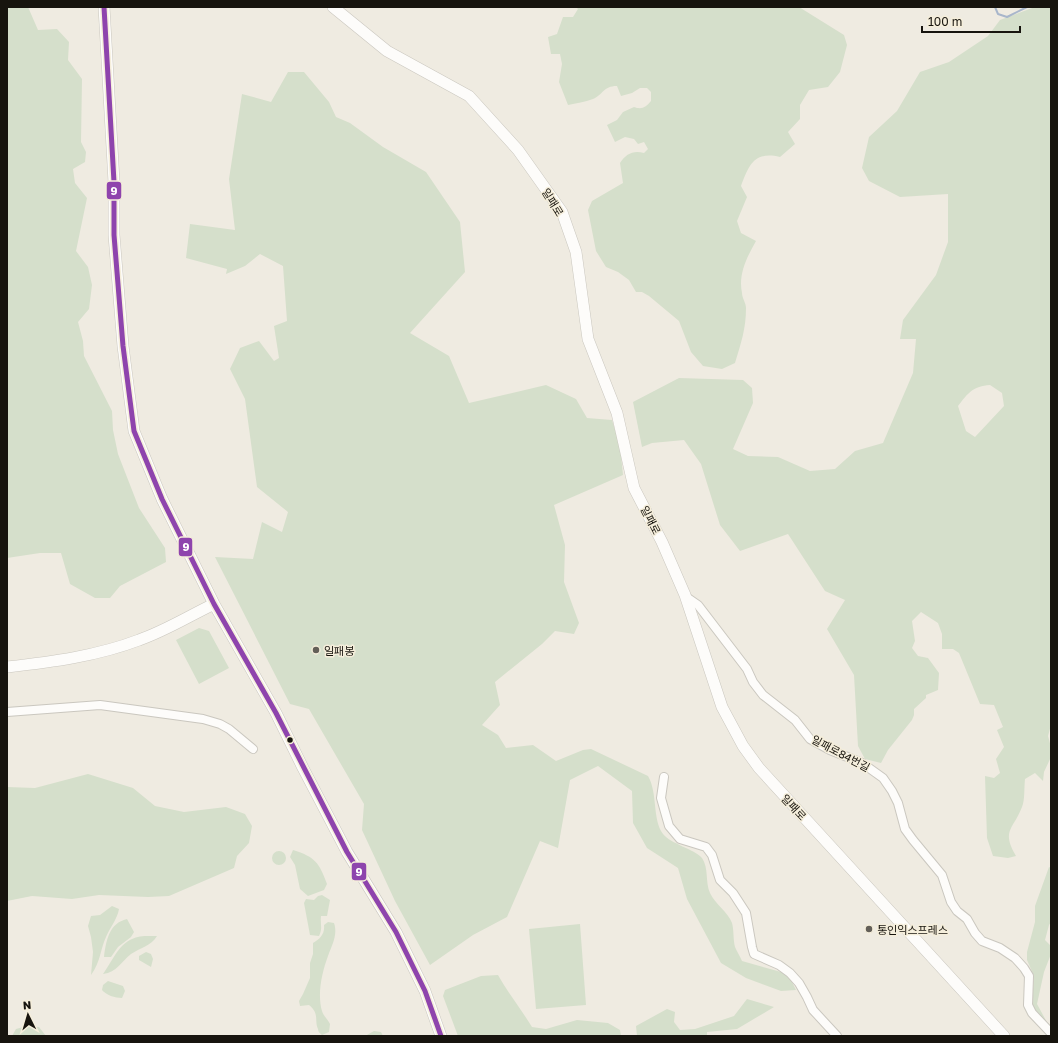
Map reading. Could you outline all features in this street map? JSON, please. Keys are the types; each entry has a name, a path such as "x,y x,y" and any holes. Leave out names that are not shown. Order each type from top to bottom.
{"street":[{"path":"104,7 114,182 114,235 124,354 134,431 162,499 214,604 276,713 303,768 348,852 396,932 425,991 441,1036"},
{"name":"일패로","path":"333,7 386,51 469,96 518,150 562,212 576,252 588,339 617,413 634,488 662,542 685,596 722,707 743,746 759,768 1004,1036"},
{"name":"일패로84번길","path":"685,596 698,605 747,669 753,682 764,695 794,720 810,739 830,750 862,763 883,778 898,803 905,829 942,875 951,902 957,912 967,919 975,933 982,941 1000,948 1015,958 1024,968 1029,976 1030,985 1028,1005 1032,1012 1051,1033"},
{"path":"7,667 56,662 102,652 140,640 169,628 214,604"},
{"path":"7,712 100,705 203,719 220,724 229,729 254,749"},
{"path":"664,778 661,798 668,826 680,839 706,847 712,855 720,880 732,893 746,913 754,954 779,965 790,973 799,983 813,1010 837,1036"}],"green space":[{"path":"7,7 28,7 38,30 57,29 69,42 68,60 82,79 81,142 86,152 85,162 73,169 75,183 87,198 76,251 88,267 92,285 89,309 78,322 83,341 84,356 112,411 113,430 118,454 139,508 165,548 166,562 120,586 110,598 95,598 70,584 61,553 40,553 7,558"},
{"path":"576,7 799,7 844,35 847,45 840,72 828,87 809,90 800,105 800,119 788,132 795,144 780,157 764,156 754,161 750,166 741,186 747,197 737,221 741,233 756,241 742,272 742,295 746,308 741,342 735,363 722,369 703,366 691,352 679,321 649,296 642,292 636,292 629,280 618,272 606,267 596,251 588,210 592,201 623,183 620,163 625,157 633,152 644,153 648,149 644,142 638,144 634,139 625,137 615,142 607,125 617,120 623,112 634,107 642,108 646,106 651,101 651,92 647,88 640,88 632,93 621,96 617,86 612,86 593,99 568,105 559,82 562,64 560,54 551,54 548,37 557,34 563,17 573,17 578,9"},
{"path":"1035,7 1051,7 1051,725 1048,736 1051,747 1051,757 1044,772 1043,781 1035,773 1025,779 1023,804 1009,835 1009,841 1016,856 1008,858 993,856 987,838 985,776 994,778 1000,773 996,759 1004,747 997,730 1003,727 994,705 980,704 959,653 953,649 942,649 942,634 938,623 921,612 912,621 915,641 912,648 918,656 928,658 939,673 938,690 926,695 926,698 914,709 912,720 888,750 881,763 865,759 858,746 854,675 827,629 845,600 825,591 788,534 740,551 720,525 701,464 684,440 652,443 642,447 633,402 679,378 743,380 752,388 753,403 733,449 748,456 778,457 810,471 835,469 855,451 883,443 913,373 916,339 900,339 903,320 936,275 948,242 948,194 900,197 869,181 862,168 869,137 897,111 920,72 949,62 988,36 1000,20","holes":["990,385 1002,393 1004,406 975,437 966,431 958,406 968,394 979,387"]},
{"path":"288,72 304,72 329,102 336,117 350,123 383,147 426,172 460,222 465,272 410,333 449,356 469,403 546,385 576,399 587,418 612,420 620,446 623,475 554,505 565,545 564,582 579,623 574,634 555,631 542,644 495,682 500,705 482,725 498,735 506,748 533,745 556,761 583,750 591,749 648,776 653,790 657,821 663,834 667,838 694,852 702,858 706,866 710,893 728,915 732,923 735,947 742,961 781,972 790,978 796,990 781,991 746,978 721,963 687,899 678,868 647,848 633,823 632,791 598,766 570,780 558,848 540,841 507,917 473,935 430,965 395,901 362,830 364,804 309,709 290,704 215,557 253,559 262,522 282,532 288,512 257,487 245,399 230,369 240,348 259,341 274,361 279,358 274,326 287,321 283,266 260,254 245,266 226,274 227,269 186,258 190,224 235,230 229,179 242,94 271,102"},
{"path":"199,628 209,631 229,668 199,684 176,640"},
{"path":"88,774 133,788 155,806 184,812 226,807 245,814 252,826 249,843 237,856 234,868 169,896 148,897 99,895 72,899 32,896 7,901 7,787 35,788"},
{"path":"293,850 306,855 319,865 327,884 324,890 308,896 300,889 295,865 290,857"},
{"path":"276,851 282,851 286,855 286,861 282,865 276,865 272,861 272,855"},
{"path":"1049,867 1051,868 1051,922 1045,940 1051,946 1051,954 1044,972 1037,1004 1049,1026 1035,1011 1032,1002 1034,976 1027,960 1027,952 1035,922 1035,906"},
{"path":"322,895 330,900 327,916 321,916 319,936 310,935 304,903 306,899 314,900 318,896"},
{"path":"112,906 119,909 118,913 106,937 97,965 91,975 93,952 88,926 91,916 100,915"},
{"path":"127,919 134,932 131,937 118,947 111,957 104,957 107,939 112,929 116,924"},
{"path":"328,922 334,923 335,932 334,940 324,969 320,990 322,1011 330,1024 329,1032 322,1035 318,1031 316,1014 312,1008 309,1005 300,1006 299,1001 310,978 310,963 313,954 313,943 322,936 324,925"},
{"path":"580,924 586,1005 536,1009 529,929"},
{"path":"157,936 149,945 131,954 115,969 103,974 119,950 127,942 138,937"},
{"path":"146,952 151,954 153,959 151,967 139,960 139,956"},
{"path":"498,975 532,1027 546,1029 577,1020 608,1023 620,1030 621,1036 458,1036 443,996 445,990 481,976"},
{"path":"108,981 123,986 125,991 122,998 111,996 102,990 103,985"},
{"path":"747,999 774,1007 737,1029 707,1032 707,1036 637,1036 636,1026 667,1009 675,1012 674,1022 680,1030 695,1029 734,1016"},
{"path":"27,1026 39,1027 46,1036 12,1036 16,1029"},
{"path":"374,1031 381,1032 383,1036 365,1036"}],"waterway":[{"path":"995,7 998,14 1007,17 1027,7"}],"transit line":[{"name":"9","path":"104,7 114,182 114,235 123,346 134,431 162,499 214,604 276,713 347,852 396,932 425,991 441,1036"}],"place":[{"name":"일패봉","path":"316,650"},
{"name":"통인익스프레스","path":"869,929"}]}
